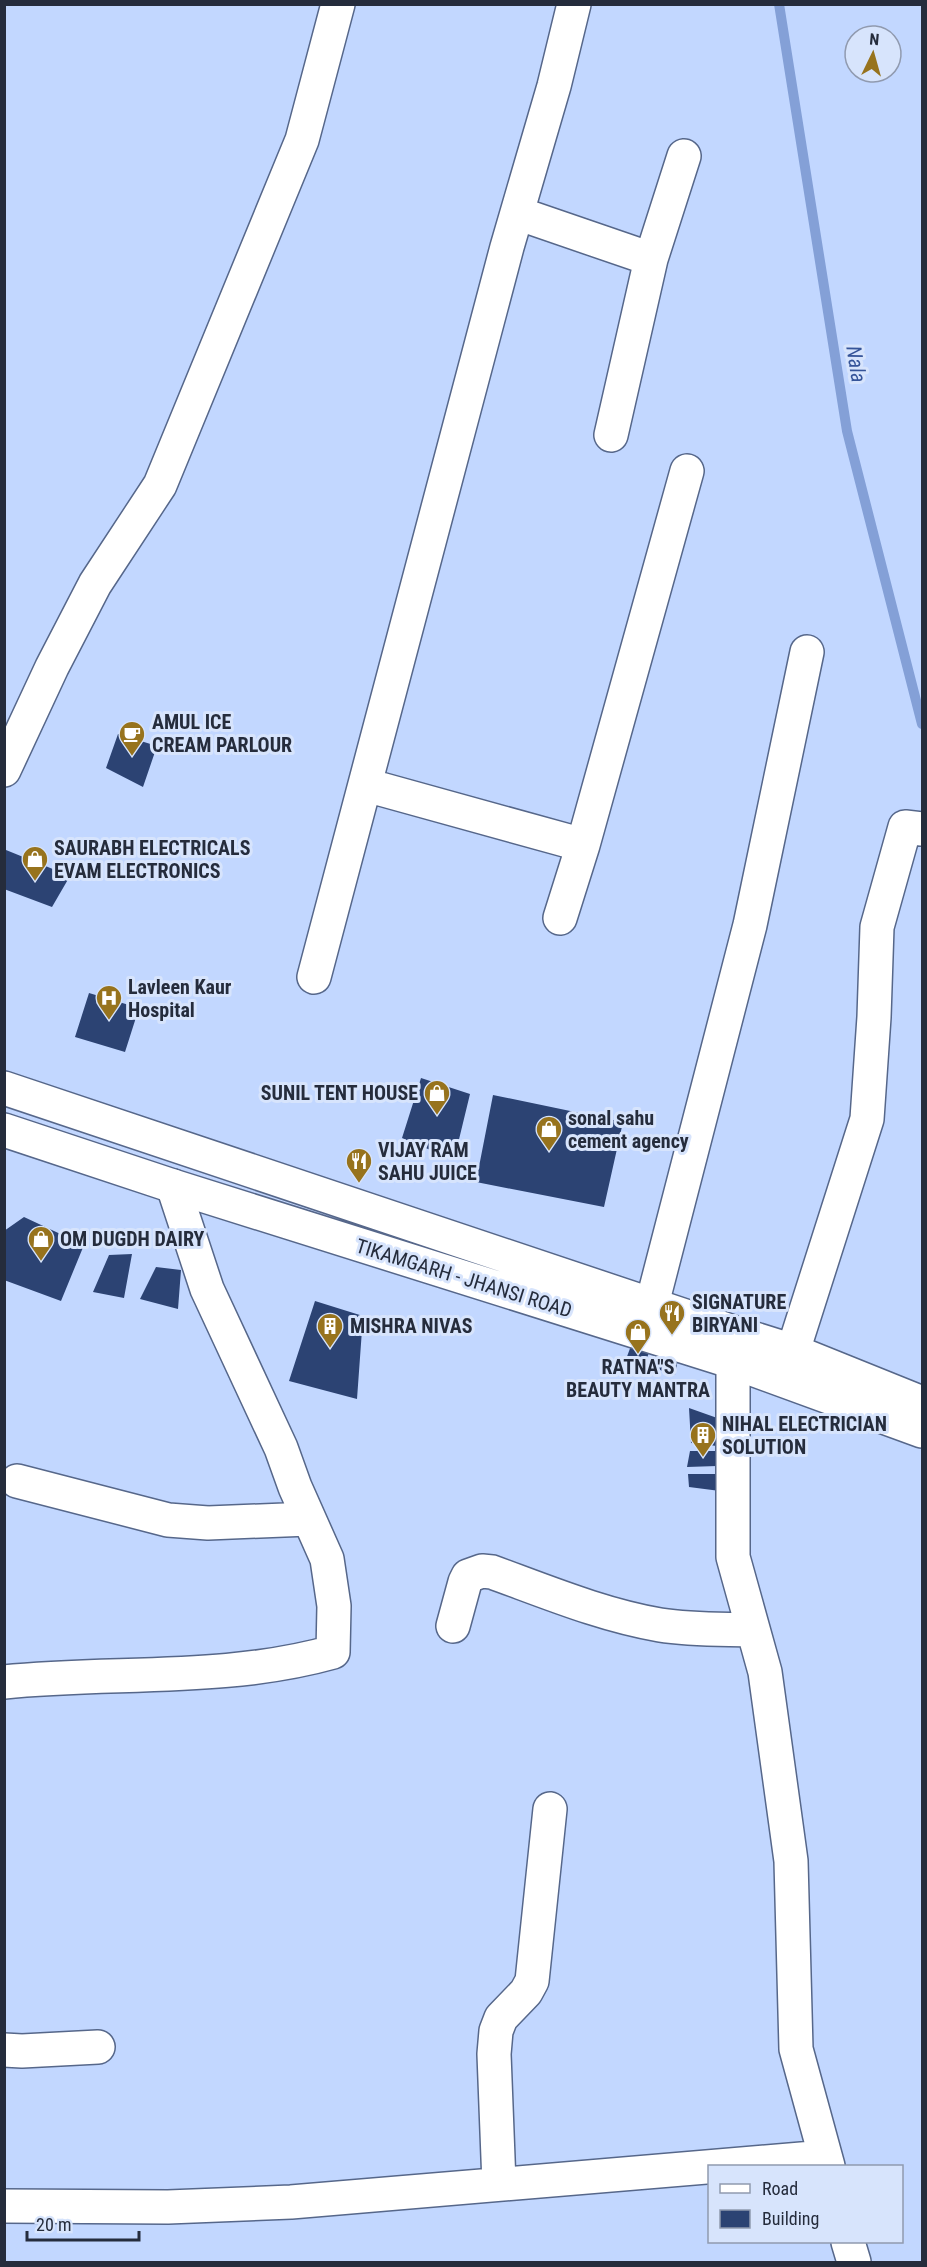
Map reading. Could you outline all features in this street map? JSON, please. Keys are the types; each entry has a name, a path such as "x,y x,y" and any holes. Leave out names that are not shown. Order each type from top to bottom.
{"street":[{"path":"4,770 52,667 95,584 160,485 302,140 338,4"},
{"path":"314,977 517,213 554,86 574,4"},
{"path":"611,435 651,259 684,156"},
{"path":"517,213 651,259"},
{"path":"560,918 583,845 687,471"},
{"path":"652,1304 750,925 807,652"},
{"path":"366,785 583,845"},
{"path":"793,1351 867,1119 877,927 914,828"},
{"path":"4,1088 652,1304 733,1347 793,1351 922,1403"},
{"name":"TIKAMGARH - JHANSI ROAD","path":"4,1130 243,1209 733,1347 922,1431"},
{"path":"243,1209 256,1172"},
{"path":"4,1682 249,1670 333,1653 334,1606 327,1559 281,1448 207,1289 173,1186"},
{"path":"733,1347 733,1557 765,1672 791,1862 796,2049 827,2162 782,2165"},
{"path":"17,1481 168,1520 208,1523 309,1519"},
{"path":"453,1626 468,1576 482,1571 492,1572 592,1608 660,1625 753,1630"},
{"path":"500,2184 494,2054 496,2031 501,2018 526,1992 532,1981 550,1809"},
{"path":"4,2050 98,2047"},
{"path":"4,2206 168,2207 291,2202 500,2184 708,2170"},
{"path":"849,2243 854,2262"}],"building":[{"name":"AMUL ICE CREAM PARLOUR","path":"118,734 157,746 143,787 106,768"},
{"name":"SAURABH ELECTRICALS EVAM ELECTRONICS","path":"6,850 70,876 52,907 4,889"},
{"path":"89,993 139,1008 125,1052 75,1037"},
{"name":"SUNIL TENT HOUSE","path":"421,1078 470,1094 454,1160 402,1138"},
{"name":"sonal sahu cement agency","path":"493,1095 623,1122 604,1207 476,1182"},
{"name":"OM DUGDH DAIRY","path":"24,1217 84,1245 61,1301 4,1280 4,1231"},
{"path":"132,1254 124,1298 93,1292 109,1255"},
{"path":"156,1267 181,1270 178,1309 140,1299"},
{"name":"MISHRA NIVAS","path":"315,1301 363,1316 357,1399 289,1381"},
{"name":"RATNA\"S BEAUTY MANTRA","path":"632,1343 651,1348 644,1365 625,1362"},
{"path":"659,1348 679,1353 675,1375 651,1367"},
{"path":"689,1408 720,1419 717,1446 691,1443"},
{"name":"NIHAL ELECTRICIAN SOLUTION","path":"690,1451 718,1451 717,1466 687,1467"},
{"path":"688,1474 719,1474 720,1491 689,1487"}],"waterway":[{"name":"Nala","path":"779,4 847,431 922,724"}],"place":[{"name":"AMUL ICE CREAM PARLOUR","path":"132,757"},
{"name":"SAURABH ELECTRICALS EVAM ELECTRONICS","path":"35,882"},
{"name":"Lavleen Kaur Hospital","path":"109,1021"},
{"name":"SUNIL TENT HOUSE","path":"437,1116"},
{"name":"sonal sahu cement agency","path":"549,1152"},
{"name":"VIJAY RAM SAHU JUICE","path":"359,1184"},
{"name":"OM DUGDH DAIRY","path":"41,1262"},
{"name":"SIGNATURE BIRYANI","path":"672,1336"},
{"name":"MISHRA NIVAS","path":"330,1349"},
{"name":"RATNA\"S BEAUTY MANTRA","path":"638,1355"},
{"name":"NIHAL ELECTRICIAN SOLUTION","path":"703,1458"}]}
